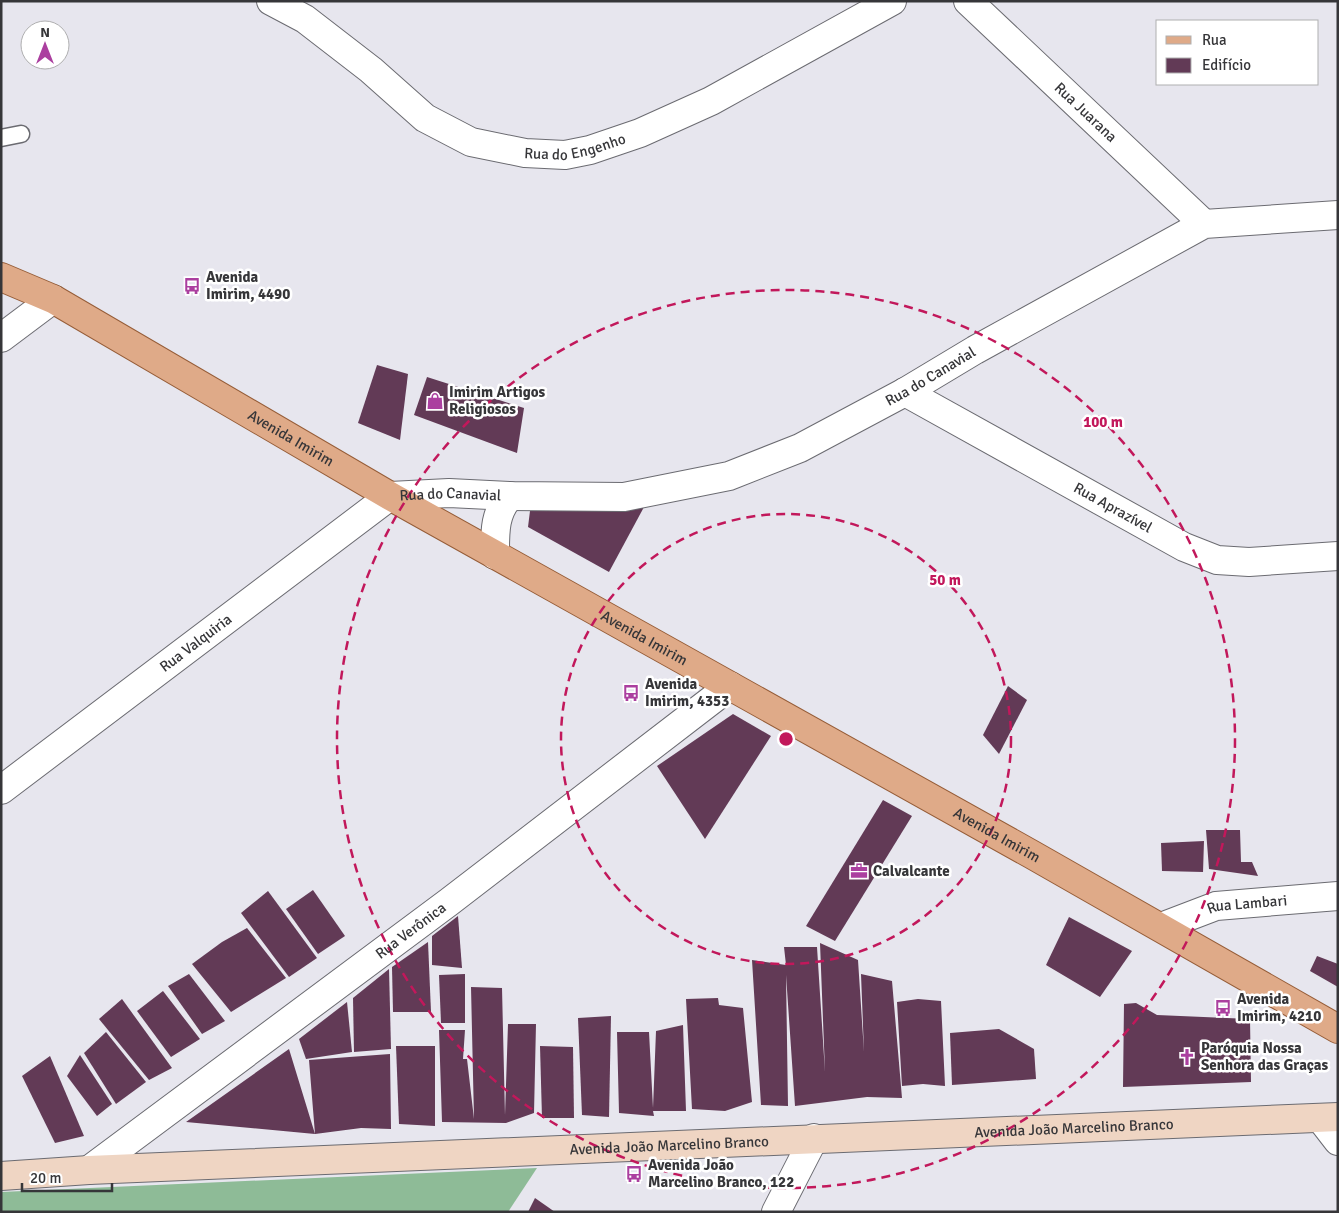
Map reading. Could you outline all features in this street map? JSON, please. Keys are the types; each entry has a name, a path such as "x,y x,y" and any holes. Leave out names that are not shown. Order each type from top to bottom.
{"main road":[{"name":"Avenida Imirim","path":"1,277 53,300 390,496 1161,927 1338,1029"}],"street":[{"name":"Rua do Engenho","path":"271,1 312,25 371,70 425,118 471,142 525,153 565,155 590,150 640,133 711,100 892,1"},
{"name":"Rua Juarana","path":"968,1 1204,224"},
{"name":"Rua do Canavial","path":"390,496 449,493 510,496 624,497 729,476 800,448 905,392 984,345 1204,224 1338,215"},
{"path":"1,338 53,300"},
{"name":"Rua Aprazível","path":"905,392 1184,547 1217,560 1249,562 1338,556"},
{"name":"Rua Valquiria","path":"1,790 390,496"},
{"name":"Rua do Canavial","path":"494,555 494,530 497,516 502,504 510,496"},
{"name":"Rua Verônica","path":"90,1170 449,902 730,686"},
{"name":"Rua Lambari","path":"1161,927 1216,906 1338,896"},
{"path":"1329,1118 1338,1141"},
{"name":"Avenida João Marcelino Branco","path":"1,1176 90,1170 814,1138 1329,1118"},
{"path":"776,1212 814,1138"}],"lane":[{"path":"1,138 21,134"}],"green space":[{"path":"537,1168 508,1212 1,1212 1,1192"}],"building":[{"path":"377,365 408,374 400,440 358,423"},
{"path":"427,377 524,408 517,453 414,415"},
{"path":"644,507 609,572 528,527 530,511"},
{"path":"1008,686 1027,700 999,754 983,735"},
{"path":"733,714 771,736 705,839 657,766"},
{"name":"Calvalcante","path":"883,800 912,816 835,941 806,926"},
{"path":"1206,830 1240,830 1241,862 1252,862 1258,876 1209,869"},
{"path":"1204,841 1203,872 1162,871 1161,843"},
{"path":"313,890 345,936 318,954 286,909"},
{"path":"268,891 317,958 289,977 241,913"},
{"path":"458,916 462,968 432,965 432,936"},
{"path":"1069,917 1132,951 1100,997 1046,965"},
{"path":"247,928 286,978 231,1012 192,964 222,942"},
{"path":"428,942 431,1012 393,1012 392,967"},
{"path":"820,943 858,960 864,1052 861,974 892,981 902,1098 867,1097 795,1106 786,975 788,1106 761,1105 752,960 786,965 784,947 817,947 825,1072"},
{"path":"1317,956 1338,964 1338,987 1310,971"},
{"path":"389,969 391,1049 354,1052 353,998"},
{"path":"189,974 225,1021 202,1034 168,986"},
{"path":"465,974 465,1023 441,1023 439,975"},
{"path":"471,987 502,988 505,1115 508,1024 536,1024 534,1113 506,1123 442,1122 439,1030 465,1030 463,1059 467,1059 474,1119"},
{"path":"163,991 200,1039 171,1057 137,1011"},
{"path":"718,998 719,1005 743,1008 752,1102 725,1111 692,1109 686,999"},
{"path":"122,999 172,1068 149,1080 99,1019"},
{"path":"918,999 941,1001 945,1086 923,1084 902,1086 897,1002"},
{"path":"347,1002 352,1052 306,1059 299,1039"},
{"name":"Paróquia Nossa Senhora das Graças","path":"1136,1003 1157,1015 1250,1019 1251,1082 1123,1087 1124,1004"},
{"path":"611,1016 609,1117 582,1115 578,1018"},
{"path":"683,1025 686,1111 653,1111 654,1116 619,1113 617,1032 649,1032 653,1108 656,1031"},
{"path":"999,1029 1034,1049 1036,1079 952,1085 950,1033"},
{"path":"106,1032 146,1082 116,1104 84,1053"},
{"path":"396,1046 435,1046 435,1126 399,1124"},
{"path":"540,1046 573,1047 574,1118 542,1118"},
{"path":"289,1049 315,1134 186,1122"},
{"path":"390,1054 391,1129 361,1128 315,1134 309,1060"},
{"path":"80,1055 112,1104 97,1116 67,1076"},
{"path":"50,1056 84,1136 55,1143 22,1076"},
{"path":"535,1198 555,1212 528,1212"}],"place":[{"name":"Avenida Imirim, 4490","path":"192,286"},
{"name":"Imirim Artigos Religiosos","path":"435,401"},
{"name":"Avenida Imirim, 4353","path":"631,693"},
{"name":"Calvalcante","path":"859,871"},
{"name":"Avenida Imirim, 4210","path":"1223,1008"},
{"name":"Paróquia Nossa Senhora das Graças","path":"1187,1057"},
{"name":"Avenida João Marcelino Branco, 122","path":"634,1174"}]}
